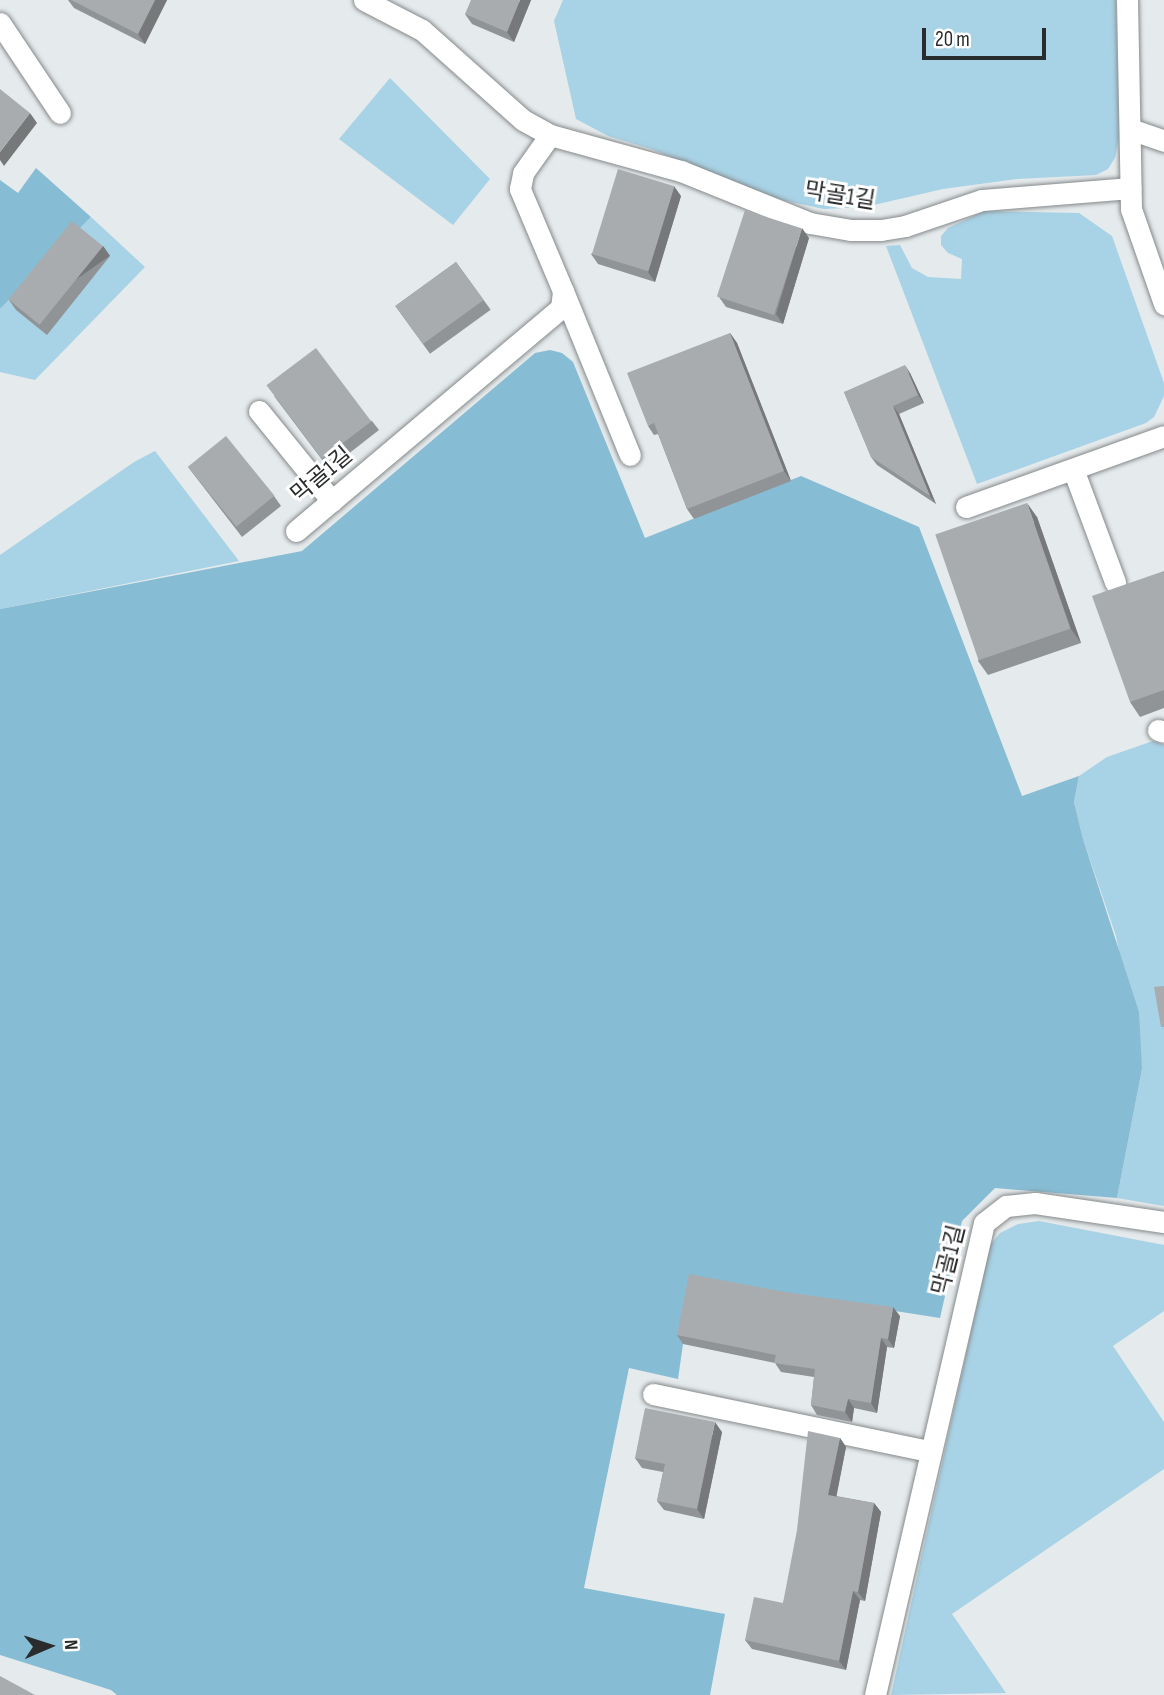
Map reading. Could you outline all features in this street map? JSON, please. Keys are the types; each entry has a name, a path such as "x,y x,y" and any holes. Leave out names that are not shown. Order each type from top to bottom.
{"lane":[{"name":"막골1길","path":"364,0 422,30 523,120 550,135 681,171 810,223 851,230 905,226 982,200 1131,188"},
{"path":"1127,0 1131,209 1164,304"},
{"path":"0,23 60,113"},
{"path":"1130,129 1164,141"},
{"path":"550,135 523,173 520,189 630,456"},
{"name":"막골1길","path":"296,531 561,308 563,291"},
{"path":"259,411 332,501"},
{"path":"966,508 1164,436"},
{"path":"1073,469 1115,582"},
{"name":"막골1길","path":"875,1695 929,1451 984,1223 1006,1206 1035,1203 1164,1222"},
{"path":"653,1394 929,1451"}],"shaded area":[{"path":"563,0 1116,0 1119,138 1115,158 1108,169 1096,175 1017,179 943,189 865,207 824,209 777,199 651,149 608,136 576,119 554,21"},
{"path":"390,78 490,179 453,225 339,139"},
{"path":"36,168 91,217 0,309 0,180 18,193"},
{"path":"985,211 1079,213 1112,236 1164,383 1164,396 1154,417 1146,423 977,484 886,246 900,245 912,268 928,277 961,279 962,259 948,253 941,245 941,236 948,228"},
{"path":"91,217 145,267 35,380 0,372 0,309"},
{"path":"550,350 562,353 573,362 645,538 801,476 919,527 1022,796 1079,776 1074,802 1083,839 1139,1012 1142,1069 1117,1198 995,1188 962,1221 940,1318 786,1294 683,1344 678,1379 629,1368 584,1588 725,1614 710,1695 117,1695 111,1690 0,1655 0,609 302,551 535,353"},
{"path":"155,451 239,561 0,609 0,555 134,462"},
{"path":"1153,741 1164,745 1164,1206 1117,1198 1142,1069 1116,936 1083,839 1074,802 1079,776 1107,757"},
{"path":"1039,1221 1164,1245 1164,1311 1113,1346 1164,1422 1164,1469 952,1614 1006,1693 891,1695 990,1245 1000,1233 1018,1224"}],"building":[{"path":"71,0 155,0 138,34"},
{"path":"471,0 520,0 507,32 465,14"},
{"path":"0,89 30,113 0,152"},
{"path":"618,169 674,186 648,271 592,254"},
{"path":"745,210 802,229 774,315 717,297"},
{"path":"72,221 103,246 40,325 8,299"},
{"path":"456,262 484,300 423,344 395,306"},
{"path":"730,333 784,471 687,509 654,423 648,426 627,373"},
{"path":"316,348 371,421 322,459 266,385"},
{"path":"905,365 918,395 893,406 930,496 871,457 844,392"},
{"path":"226,436 274,496 236,527 188,467"},
{"path":"1027,503 1070,629 979,660 935,535"},
{"path":"1164,571 1164,690 1130,702 1092,596"},
{"path":"1164,986 1164,1027 1161,1027 1154,987"},
{"path":"689,1274 785,1292 893,1307 888,1339 881,1338 871,1403 848,1399 845,1412 811,1405 815,1369 774,1363 776,1355 677,1335"},
{"path":"645,1408 715,1422 697,1509 657,1501 665,1464 635,1458"},
{"path":"808,1431 840,1438 828,1495 874,1503 858,1592 853,1591 839,1661 745,1640 754,1597 783,1603 797,1530"},
{"path":"0,1676 35,1695 0,1695"}]}
